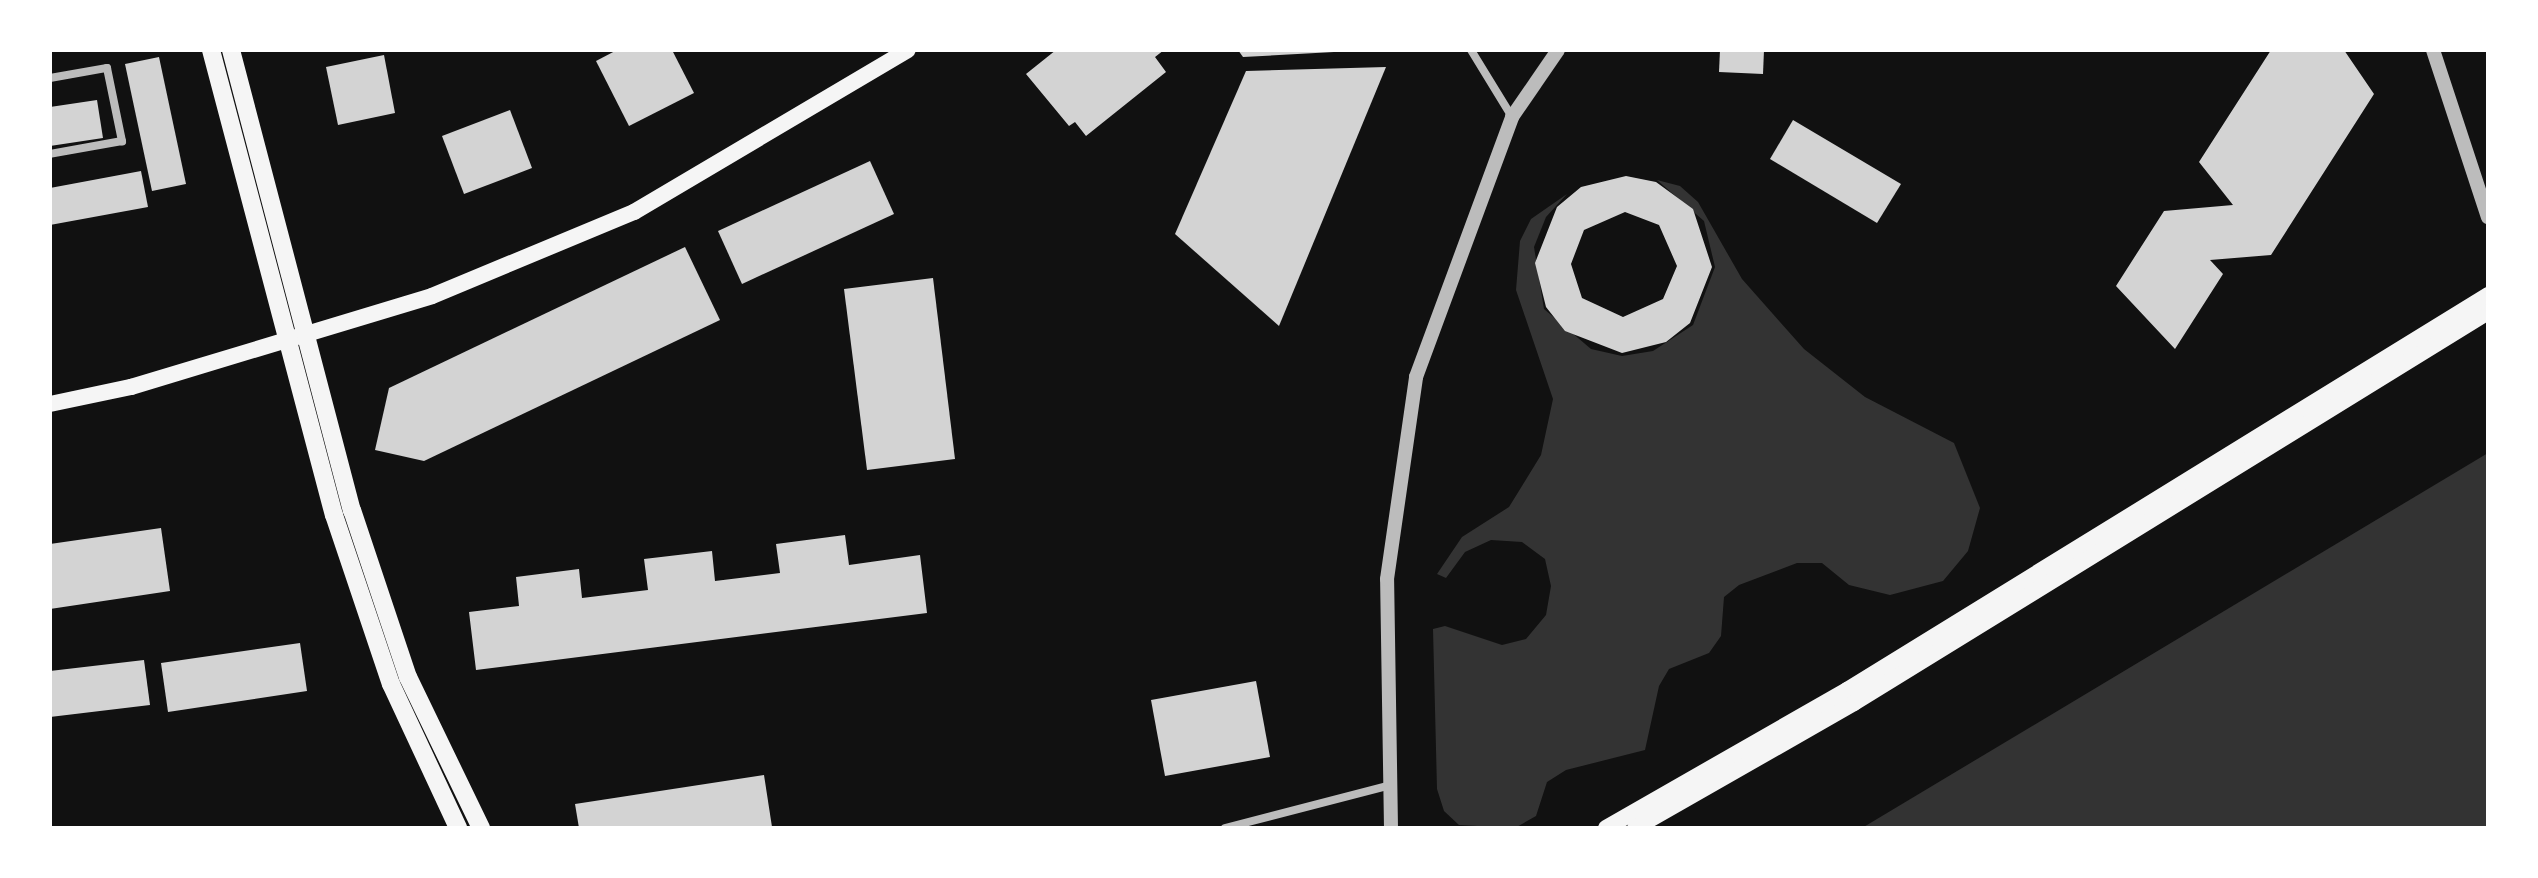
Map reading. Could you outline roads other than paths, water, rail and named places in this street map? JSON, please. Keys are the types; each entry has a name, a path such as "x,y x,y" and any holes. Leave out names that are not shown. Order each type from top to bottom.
{"main road":[{"path":"211,50 352,510 408,677 481,828"},
{"path":"231,50 299,337 334,515 391,684 458,828"},
{"path":"50,404 299,337 432,296 634,212 908,50"},
{"path":"1606,828 1847,690 2488,295"},
{"path":"1635,828 1854,703 2488,312"}],"street":[{"path":"1471,50 1512,117"},
{"path":"1391,828 1387,786 1387,579 1416,377 1512,117 1558,50"},
{"path":"2433,50 2488,217"},
{"path":"50,78 107,68 122,141 50,154"},
{"path":"1225,828 1387,786"}]}
